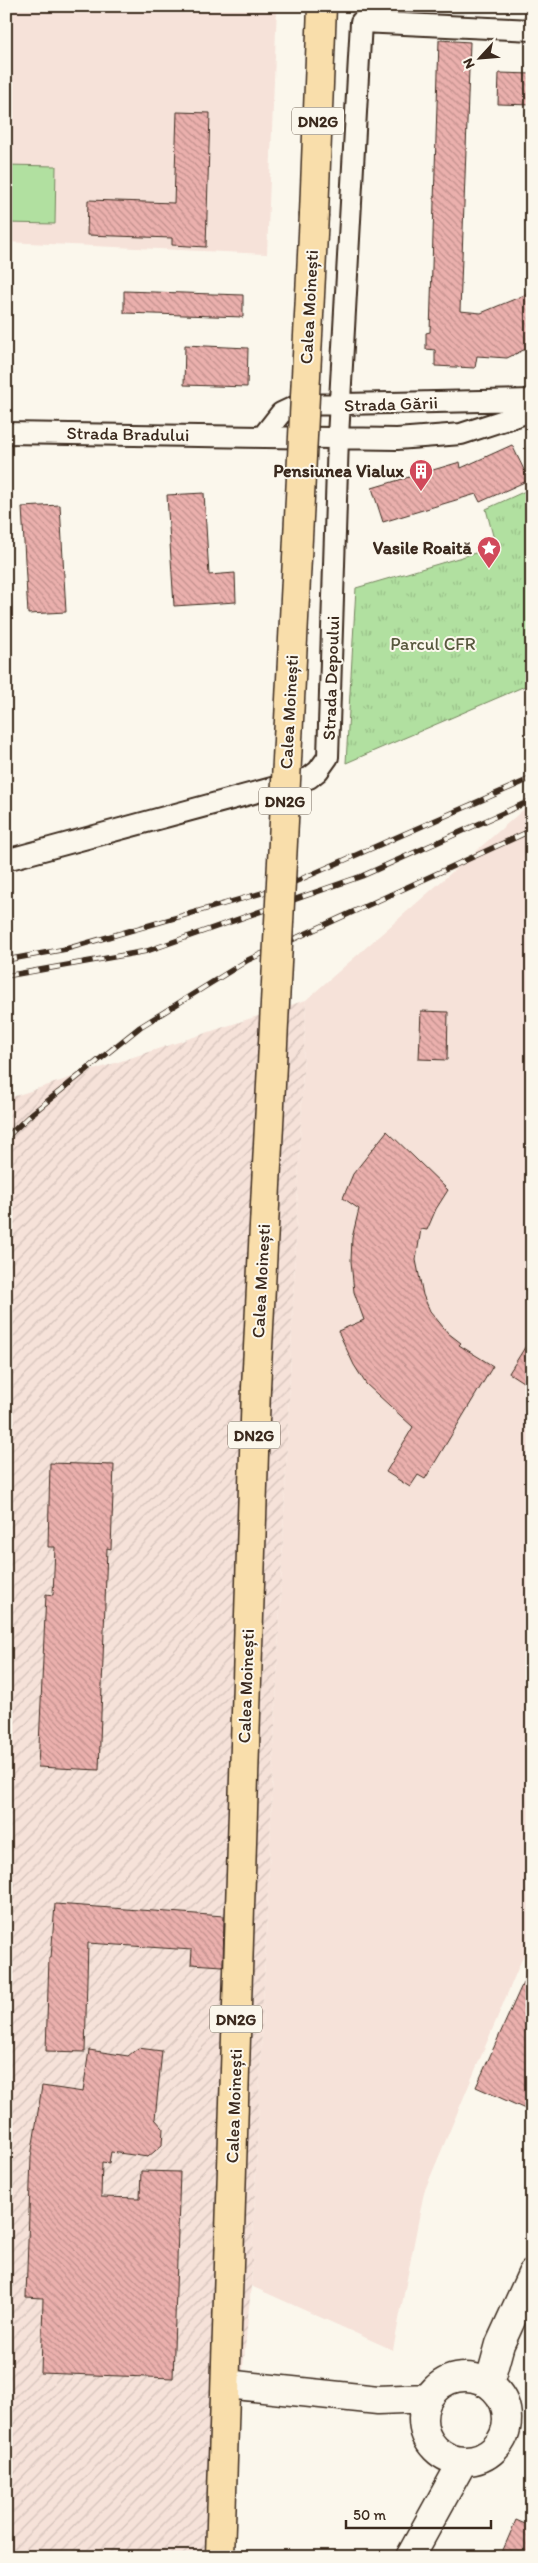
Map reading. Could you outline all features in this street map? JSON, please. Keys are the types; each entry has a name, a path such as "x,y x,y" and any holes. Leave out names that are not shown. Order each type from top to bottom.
{"main road":[{"name":"Calea Moinești","path":"220,2557 256,1388 323,13"}],"street":[{"name":"Strada Depoului","path":"6,860 309,778 318,771 328,757 338,438 361,22 532,30"},
{"name":"Strada Gării","path":"256,436 282,413 298,405 532,400"},
{"name":"Strada Gării","path":"256,436 398,439 461,434 532,411"},
{"name":"Strada Bradului","path":"6,433 256,436"},
{"path":"480,2381 500,2344 532,2274"},
{"path":"451,2379 480,2381 498,2393 505,2405 506,2426 504,2436 495,2448 483,2457 452,2458 431,2444 425,2432 426,2408 438,2387 451,2379"},
{"path":"226,2384 378,2400 426,2408"},
{"path":"410,2557 452,2458"}],"shaded area":[{"path":"6,6 277,6 267,254 6,242"},
{"path":"532,802 532,1935 424,2192 393,2350 251,2286 306,1000"},
{"path":"306,1000 251,2286 225,2557 6,2557 6,1099"}],"green space":[{"path":"6,165 56,166 55,224 6,223"},
{"name":"Parcul CFR","path":"532,488 532,683 346,763 356,588 496,547 486,509"}],"building":[{"path":"439,40 470,42 460,311 481,313 527,294 532,304 532,346 507,358 477,356 475,368 435,366 435,350 426,349 426,333 430,332"},
{"path":"499,73 532,74 532,105 498,104"},
{"path":"177,112 210,113 206,247 172,245 172,238 87,235 88,200 174,203"},
{"path":"124,291 243,295 243,317 124,313"},
{"path":"185,345 248,348 247,387 184,385"},
{"path":"512,445 529,480 480,502 476,494 383,522 372,488 460,462 461,468"},
{"path":"204,493 209,575 235,573 236,602 174,606 167,495"},
{"path":"60,505 66,612 28,614 22,507"},
{"path":"421,1011 448,1012 447,1060 419,1059"},
{"path":"387,1131 448,1190 436,1209 427,1230 421,1229 416,1260 423,1295 430,1311 448,1333 461,1343 459,1345 493,1366 425,1479 418,1475 410,1487 386,1472 413,1427 366,1384 354,1365 338,1331 364,1320 354,1292 351,1261 352,1238 359,1209 343,1198 353,1174"},
{"path":"532,1336 532,1367 523,1382 509,1373"},
{"path":"50,1463 114,1465 111,1549 107,1548 99,1770 38,1767 46,1594 53,1595 55,1547 48,1547"},
{"path":"55,1904 224,1916 223,1966 191,1964 192,1950 88,1943 85,2052 46,2051 49,1958 51,1958"},
{"path":"532,1963 532,2112 476,2087"},
{"path":"138,2048 162,2051 155,2119 163,2128 162,2145 148,2157 111,2152 109,2163 102,2162 101,2197 140,2198 141,2171 180,2172 173,2378 41,2373 43,2298 26,2297 31,2157 42,2086 83,2092 89,2050 128,2056"},
{"path":"516,2520 532,2527 532,2557 500,2557"}],"railway":[{"path":"6,960 66,949 283,887 532,778"},
{"path":"6,976 147,951 362,876 532,800"},
{"path":"6,1138 29,1116 140,1027 248,960 532,830"}],"place":[{"name":"Pensiunea Vialux","path":"421,492"},
{"name":"Vasile Roaită","path":"489,569"}]}
